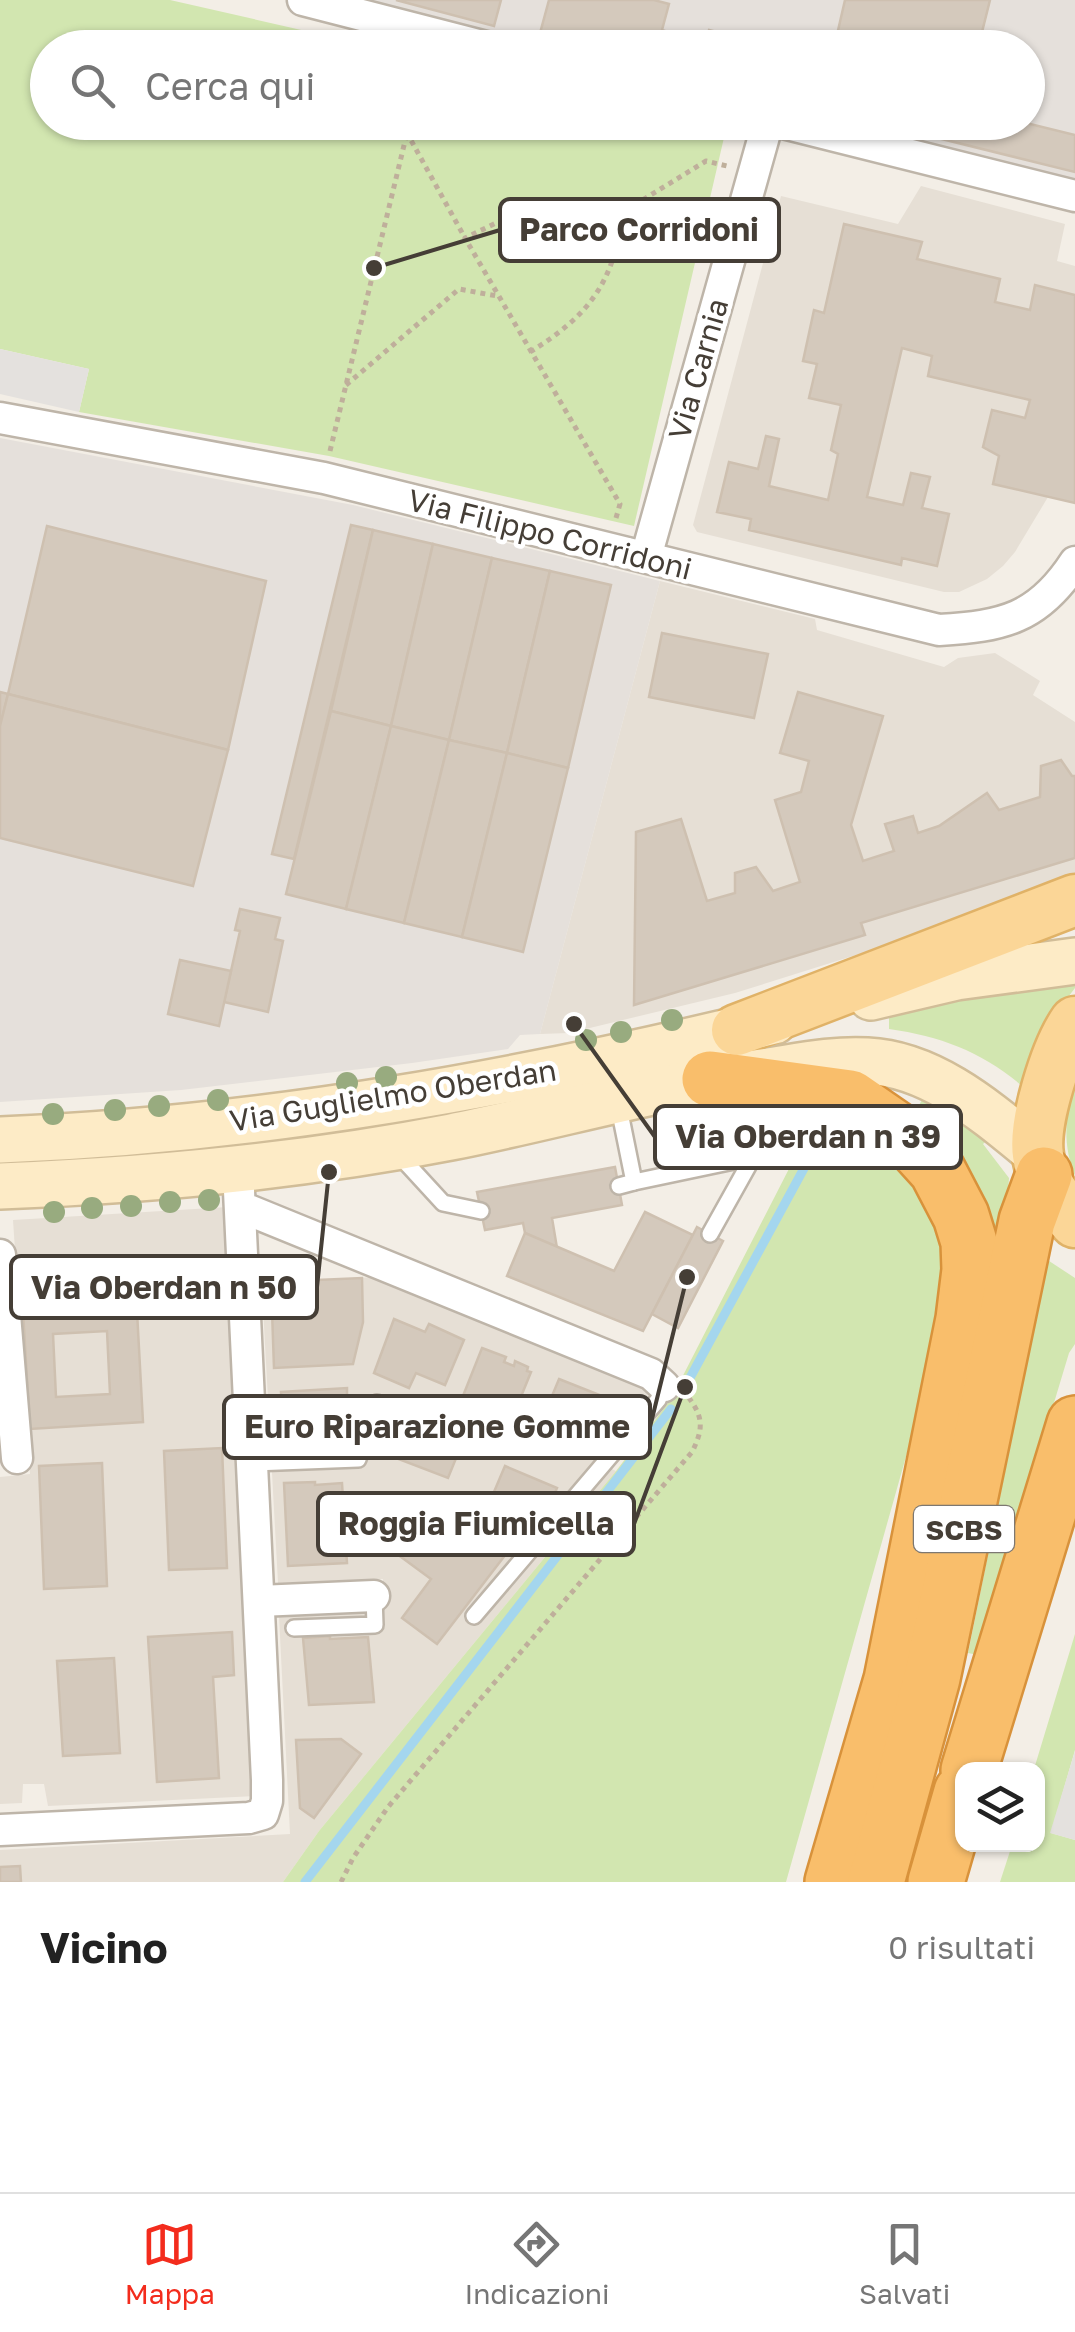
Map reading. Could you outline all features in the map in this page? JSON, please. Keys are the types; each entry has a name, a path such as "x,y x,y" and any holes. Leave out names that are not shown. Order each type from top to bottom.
{"highway":[{"path":"710,1079 850,1098 908,1138 937,1170 961,1216 968,1242 970,1270 964,1319 892,1680 833,1882"},
{"name":"SCBS","path":"876,1882 932,1678 1040,1164"},
{"name":"SCBS","path":"971,1762 1075,1424"},
{"path":"1008,1762 1075,1539"},
{"path":"936,1882 955,1816"},
{"path":"973,1882 982,1852"}],"main road":[{"path":"737,1030 1075,900"},
{"name":"Via Guglielmo Oberdan","path":"0,1140 244,1121 415,1096 737,1030 956,977 1075,960"},
{"path":"1075,1022 1065,1036 1047,1087 1040,1164 1057,1200 1075,1222"},
{"name":"Via Guglielmo Oberdan","path":"0,1186 246,1181 710,1079 831,1062 869,1061 922,1072 985,1110 1040,1164"},
{"path":"105,1134 152,1146 228,1142 246,1181"}],"street":[{"path":"302,0 420,30"},
{"name":"Via Carnia","path":"646,558 763,140"},
{"path":"851,140 1075,196"},
{"name":"Via Filippo Corridoni","path":"0,418 324,478 938,630 1014,619 1057,590 1075,562"},
{"path":"0,1830 249,1818 263,1814 268,1790 252,1463 246,1181"},
{"name":"Via Guglielmo Oberdan","path":"246,1181 651,1374 664,1386"},
{"path":"0,1255 17,1458"},
{"path":"258,1601 374,1596"}],"lane":[{"path":"617,1100 626,1184 753,1157 710,1234"},
{"path":"392,1148 443,1202 481,1211"},
{"path":"474,1616 658,1400 664,1386"},
{"path":"252,1463 358,1459 377,1404"},
{"path":"294,1628 375,1625 374,1596"}],"path":[{"path":"324,478 405,140"},
{"path":"411,140 497,296 620,504 615,522 594,545"},
{"path":"465,238 519,212 622,212 706,161 754,173"},
{"path":"530,352 582,312 605,282 615,261 622,212"},
{"path":"346,385 459,289 497,296"},
{"path":"340,1882 388,1807 692,1452 703,1430 699,1410 689,1398 664,1386"}],"shaded area":[{"path":"354,0 1075,0 1075,183 904,140 1045,140 1045,30 473,30"},
{"path":"921,186 1065,224 1057,261 1075,266 1075,464 1069,462 1003,566 987,579 959,592 944,592 697,532 693,525 781,196 898,224"},
{"path":"0,349 89,369 79,412 0,394"},
{"path":"0,438 353,505 660,581 540,1034 520,1035 508,1049 412,1063 181,1090 0,1102"},
{"path":"660,581 815,619 817,630 944,667 958,658 995,653 1040,681 1033,695 1075,722 1075,875 910,938 735,993 569,1033 540,1034"},
{"path":"228,1207 256,1796 48,1806 44,1784 23,1784 22,1803 0,1804 0,1477 30,1474 13,1220"},
{"path":"377,1277 650,1390 596,1462 616,1471 319,1831 283,1882 0,1882 0,1850 290,1834 279,1616 383,1612 383,1579 278,1583 262,1289 271,1288 271,1282"},
{"path":"1075,1751 1075,1840 1050,1833"}],"green space":[{"path":"0,0 170,0 301,30 30,30 30,140 723,140 634,526 329,456 79,412 89,369 0,349"},
{"path":"1075,968 1075,988 1062,1005 1029,1092 997,1067 964,1049 889,1029 889,1008"},
{"path":"1075,1086 1075,1176 1066,1131"},
{"path":"924,1096 986,1141 983,1144 1009,1178 1005,1232 985,1229 948,1142 917,1109"},
{"path":"815,1118 837,1119 895,1149 944,1234 942,1329 786,1882 283,1882 319,1831 671,1399"},
{"path":"1043,1257 1075,1278 1075,1344 1069,1353 978,1655 968,1653 1032,1339"},
{"path":"1075,1634 1075,1750 1051,1833 1075,1840 1075,1882 1000,1882 1010,1852 1045,1852 1045,1762 1036,1762"}],"building":[{"path":"396,0 501,0 494,26"},
{"path":"549,0 654,0 669,4 662,30 541,30"},
{"path":"845,0 990,0 982,30 838,30"},
{"path":"1045,128 1075,135 1075,172 946,140 1045,140"},
{"path":"844,224 922,242 917,259 1000,279 995,302 1030,310 1035,285 1075,295 1075,503 993,484 999,456 983,447 992,410 1025,418 1030,400 928,376 932,356 902,348 867,497 903,505 911,473 930,477 922,508 949,514 937,566 902,558 901,565 749,530 751,519 717,512 729,462 758,469 766,436 779,439 769,486 828,500 838,454 831,450 841,405 809,398 817,364 803,361 814,310 824,313"},
{"path":"351,525 373,530 294,859 272,854"},
{"path":"47,526 266,581 228,750 8,694"},
{"path":"373,530 433,544 391,726 331,711"},
{"path":"433,544 492,558 449,740 391,726"},
{"path":"492,558 550,571 507,753 449,740"},
{"path":"550,571 611,585 568,768 507,753"},
{"path":"662,633 768,654 754,718 649,697"},
{"path":"0,692 8,694 0,727"},
{"path":"798,692 883,716 851,825 863,861 894,851 885,824 913,816 918,833 939,826 987,793 999,810 1040,797 1041,766 1061,760 1075,776 1075,858 861,923 865,935 634,1005 636,832 681,819 707,901 735,893 735,873 756,867 773,891 800,882 775,800 801,792 809,761 780,753"},
{"path":"8,694 228,750 193,886 0,838 0,726"},
{"path":"331,711 391,726 346,909 286,894"},
{"path":"391,726 449,740 404,923 346,909"},
{"path":"449,740 507,753 462,937 404,923"},
{"path":"507,753 568,768 523,952 462,937"},
{"path":"240,909 280,918 275,939 283,941 268,1012 224,1002 240,931 235,930"},
{"path":"180,960 231,971 219,1026 168,1014"},
{"path":"615,1167 622,1205 552,1218 557,1248 525,1233 523,1223 485,1230 477,1192"},
{"path":"645,1212 693,1235 643,1331 507,1276 525,1233 614,1271"},
{"path":"697,1227 723,1241 678,1328 652,1314"},
{"path":"110,1274 111,1294 136,1293 143,1422 30,1429 22,1295 47,1294 45,1277","holes":["107,1331 110,1394 56,1397 53,1334"]},
{"path":"362,1278 363,1322 353,1364 274,1368 271,1282"},
{"path":"394,1319 425,1332 429,1324 464,1340 445,1385 416,1373 409,1388 374,1373"},
{"path":"482,1348 506,1357 504,1362 514,1366 515,1361 528,1367 531,1372 513,1416 481,1403 478,1411 464,1405 467,1398 463,1396"},
{"path":"559,1379 617,1402 598,1448 540,1425"},
{"path":"347,1388 347,1448 284,1451 281,1392"},
{"path":"417,1404 470,1424 448,1478 396,1458"},
{"path":"222,1448 227,1568 169,1570 164,1451"},
{"path":"102,1463 107,1586 44,1589 39,1466"},
{"path":"505,1466 557,1488 544,1520 491,1499"},
{"path":"284,1483 342,1483 347,1563 288,1566"},
{"path":"430,1512 467,1540 471,1534 485,1545 488,1540 506,1554 437,1644 402,1618 431,1579 397,1554"},
{"path":"232,1632 234,1675 213,1677 219,1778 157,1782 148,1637"},
{"path":"368,1637 374,1702 309,1705 303,1638"},
{"path":"114,1658 120,1753 63,1756 57,1661"},
{"path":"341,1739 361,1754 314,1818 300,1808 296,1740"},
{"path":"20,1866 21,1882 0,1882 0,1867"}],"waterway":[{"path":"685,1387 808,1161"},
{"path":"305,1882 671,1409"}],"place":[{"name":"Parco Corridoni","path":"374,268"},
{"name":"Via Oberdan n 39","path":"574,1024"},
{"name":"Via Oberdan n 50","path":"329,1172"},
{"name":"Euro Riparazione Gomme","path":"687,1277"},
{"name":"Roggia Fiumicella","path":"685,1387"}]}
